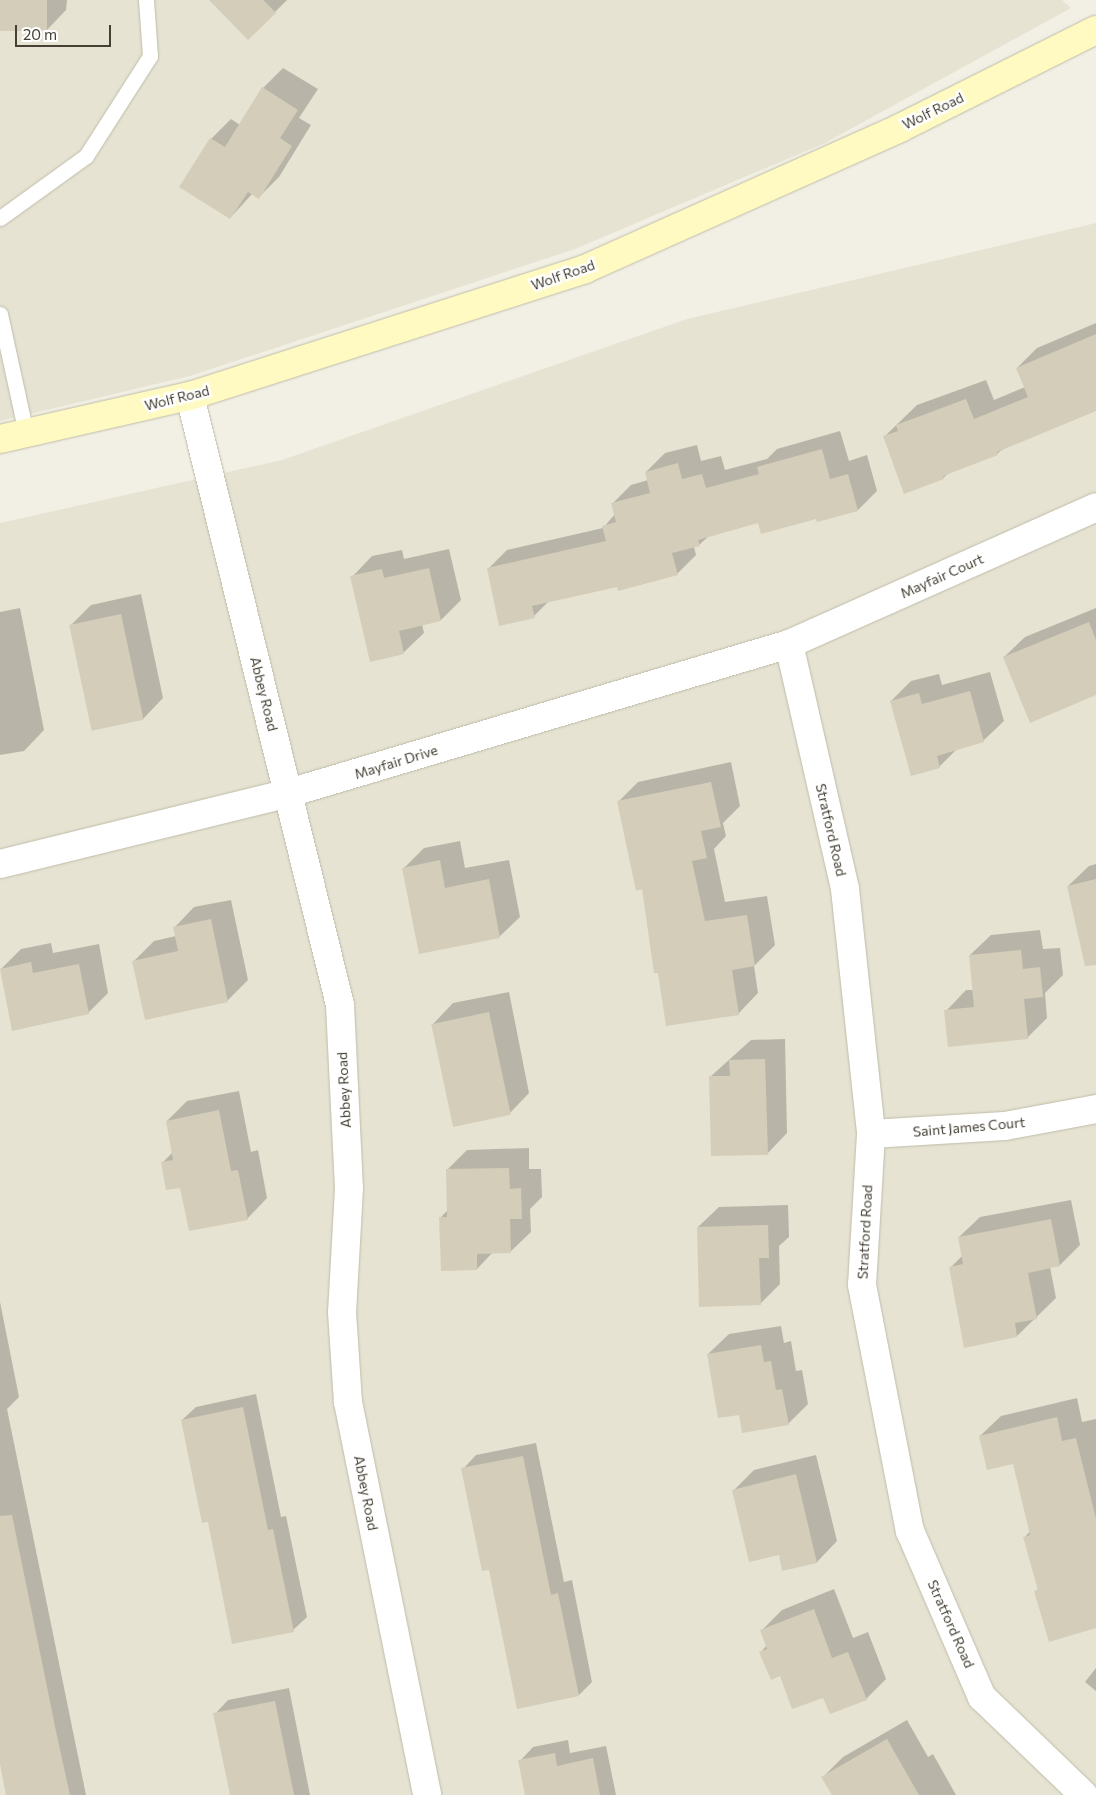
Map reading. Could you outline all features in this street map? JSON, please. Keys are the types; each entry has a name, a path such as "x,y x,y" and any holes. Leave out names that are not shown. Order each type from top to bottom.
{"main road":[{"name":"Wolf Road","path":"13,436 190,396 586,269 900,128 1096,30"}],"street":[{"name":"Abbey Road","path":"190,396 340,1005 349,1188 342,1312 348,1402 427,1795"},
{"name":"Mayfair Court","path":"789,644 1096,507"},
{"name":"Mayfair Drive","path":"0,864 289,794 789,644"},
{"name":"Stratford Road","path":"789,644 845,889 871,1134 862,1285 910,1531 982,1697 1084,1795"},
{"name":"Saint James Court","path":"871,1134 1005,1126 1096,1109"}],"lane":[{"path":"0,218 86,156 150,56 146,0"},
{"path":"0,314 13,436"}],"shaded area":[{"path":"0,0 1062,0 1071,8 825,143 575,249 190,376 0,421"},
{"path":"1096,223 1096,1795 0,1795 0,523 282,460 687,319"}],"building":[{"path":"0,0 47,0 47,31 0,31"},
{"path":"209,0 263,0 276,13 248,40"},
{"path":"262,87 298,110 280,138 292,146 259,199 248,192 230,219 179,187 210,138 225,147"},
{"path":"1096,334 1096,411 997,452 998,455 943,476 944,479 904,494 883,436 898,431 896,425 966,399 974,419 1028,397 1016,368"},
{"path":"822,449 830,479 848,474 858,511 817,522 816,519 761,534 758,523 698,540 700,546 672,553 678,575 618,591 617,587 532,606 535,618 499,626 487,568 606,541 602,526 616,522 611,503 650,493 645,472 678,463 682,479 702,474 706,488 759,474 757,467"},
{"path":"429,568 441,621 399,631 404,654 370,662 350,576 382,569 384,578"},
{"path":"121,614 143,720 92,731 69,625"},
{"path":"1089,622 1096,640 1096,695 1030,723 1003,657"},
{"path":"970,691 984,742 937,756 940,768 911,776 890,701 919,693 922,704"},
{"path":"711,782 721,827 701,831 707,858 692,861 705,921 747,915 755,966 732,970 739,1015 666,1026 658,973 654,973 642,889 636,891 617,801"},
{"path":"440,860 445,888 489,879 500,938 419,954 402,868"},
{"path":"1096,879 1096,965 1085,966 1067,886"},
{"path":"211,919 228,1002 145,1020 132,961 178,951 173,927"},
{"path":"1021,950 1023,969 1040,967 1043,997 1024,999 1028,1039 948,1047 944,1010 974,1007 969,955"},
{"path":"31,962 33,973 79,964 89,1014 12,1031 0,969"},
{"path":"489,1012 511,1115 453,1127 431,1024"},
{"path":"765,1059 768,1155 711,1156 709,1076 730,1076 729,1060"},
{"path":"219,1110 231,1171 238,1170 248,1220 189,1231 180,1188 166,1190 161,1162 173,1160 166,1121"},
{"path":"509,1168 510,1189 521,1188 522,1219 510,1219 511,1253 477,1254 477,1270 441,1271 439,1217 447,1217 446,1169"},
{"path":"1051,1219 1060,1266 1028,1273 1037,1319 1015,1323 1017,1337 964,1348 949,1267 963,1264 958,1237"},
{"path":"768,1225 769,1258 759,1258 761,1305 699,1307 697,1227"},
{"path":"761,1345 764,1362 771,1361 776,1390 782,1389 789,1425 742,1433 739,1415 718,1418 707,1354"},
{"path":"243,1407 268,1530 273,1529 294,1632 232,1644 208,1522 202,1523 181,1420"},
{"path":"1057,1417 1062,1441 1076,1438 1096,1519 1096,1628 1049,1642 1034,1591 1038,1590 1023,1537 1030,1535 1013,1464 987,1470 979,1436"},
{"path":"523,1456 551,1595 558,1593 579,1696 517,1709 489,1570 482,1571 461,1468"},
{"path":"796,1474 817,1563 782,1571 779,1555 749,1562 732,1490"},
{"path":"12,1515 70,1795 6,1795 0,1764 0,1516"},
{"path":"814,1609 832,1658 848,1652 867,1700 830,1714 823,1698 792,1709 780,1676 771,1680 759,1652 767,1649 760,1630"},
{"path":"275,1701 294,1795 230,1795 213,1713"},
{"path":"887,1739 919,1795 832,1795 821,1777"},
{"path":"555,1753 557,1766 593,1758 600,1795 525,1795 518,1760"}]}
